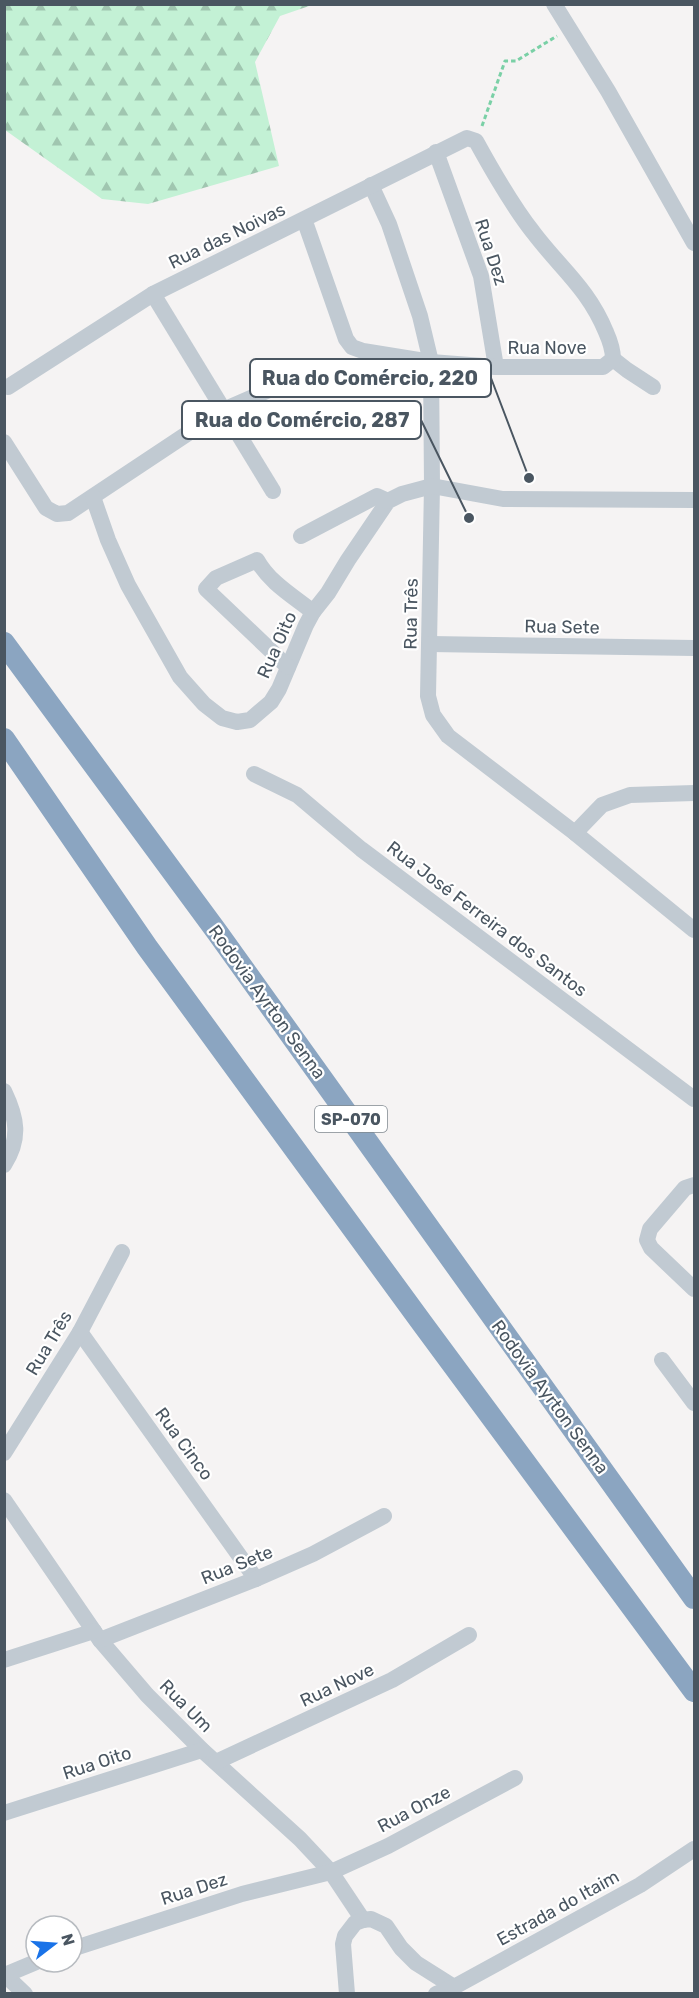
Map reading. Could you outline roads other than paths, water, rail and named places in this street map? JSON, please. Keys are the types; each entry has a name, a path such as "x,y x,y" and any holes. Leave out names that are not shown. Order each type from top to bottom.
{"highway":[{"name":"Rodovia Ayrton Senna","path":"4,643 217,932 694,1598"},
{"name":"SP-070","path":"4,739 147,947 694,1691"}],"street":[{"path":"554,4 608,91 694,243"},
{"name":"Rua das Noivas","path":"8,387 153,294 436,152 467,138 475,140"},
{"name":"Rua Nove","path":"304,219 346,339 352,347 363,351 431,362 496,367 603,367 613,359 613,349 589,298 533,232 475,140"},
{"name":"Rua Dez","path":"436,152 482,276 496,367"},
{"name":"Rua Três","path":"371,185 389,224 420,316 431,362 432,486 428,696 433,716 448,736 575,833 694,930"},
{"path":"153,294 273,491"},
{"path":"613,359 653,387"},
{"path":"4,442 46,508 57,514 68,513 223,410 276,387"},
{"path":"301,536 377,496 388,501 402,494 432,486 503,499 694,500"},
{"name":"Rua Oito","path":"93,497 108,540 128,585 180,677 204,704 222,718 237,722 250,720 271,702 313,612 388,501"},
{"path":"288,667 206,589 216,578 257,560 272,579 313,612"},
{"name":"Rua Sete","path":"430,644 694,648"},
{"name":"Rua José Ferreira dos Santos","path":"254,774 297,795 361,849 694,1100"},
{"path":"575,833 602,805 630,795 694,793"},
{"path":"4,1091 17,1127 9,1157 4,1165"},
{"path":"694,1185 685,1188 650,1229 647,1240 651,1248 694,1289"},
{"name":"Rua Três","path":"4,1453 80,1332 122,1252"},
{"name":"Rua Cinco","path":"80,1332 256,1579"},
{"path":"662,1360 694,1403"},
{"name":"Rua Um","path":"4,1500 97,1635 147,1695 202,1750 300,1839 331,1872 363,1920"},
{"name":"Rua Sete","path":"4,1659 97,1635 256,1579 313,1554 384,1516"},
{"name":"Rua Nove","path":"216,1762 392,1680 470,1635"},
{"name":"Rua Oito","path":"4,1813 202,1750"},
{"name":"Rua Onze","path":"331,1872 388,1846 515,1778"},
{"name":"Estrada do Itaim","path":"436,1994 454,1987 640,1885 694,1849"},
{"name":"Rua Dez","path":"84,1945 242,1894 331,1872"},
{"path":"347,1994 343,1944 345,1936 355,1923 363,1920 379,1921 386,1926 401,1948 417,1963 454,1987"},
{"path":"24,1967 5,1974 25,1994"}],"place":[{"name":"Rua do Comércio, 220","path":"529,478"},
{"name":"Rua do Comércio, 287","path":"469,518"}]}
